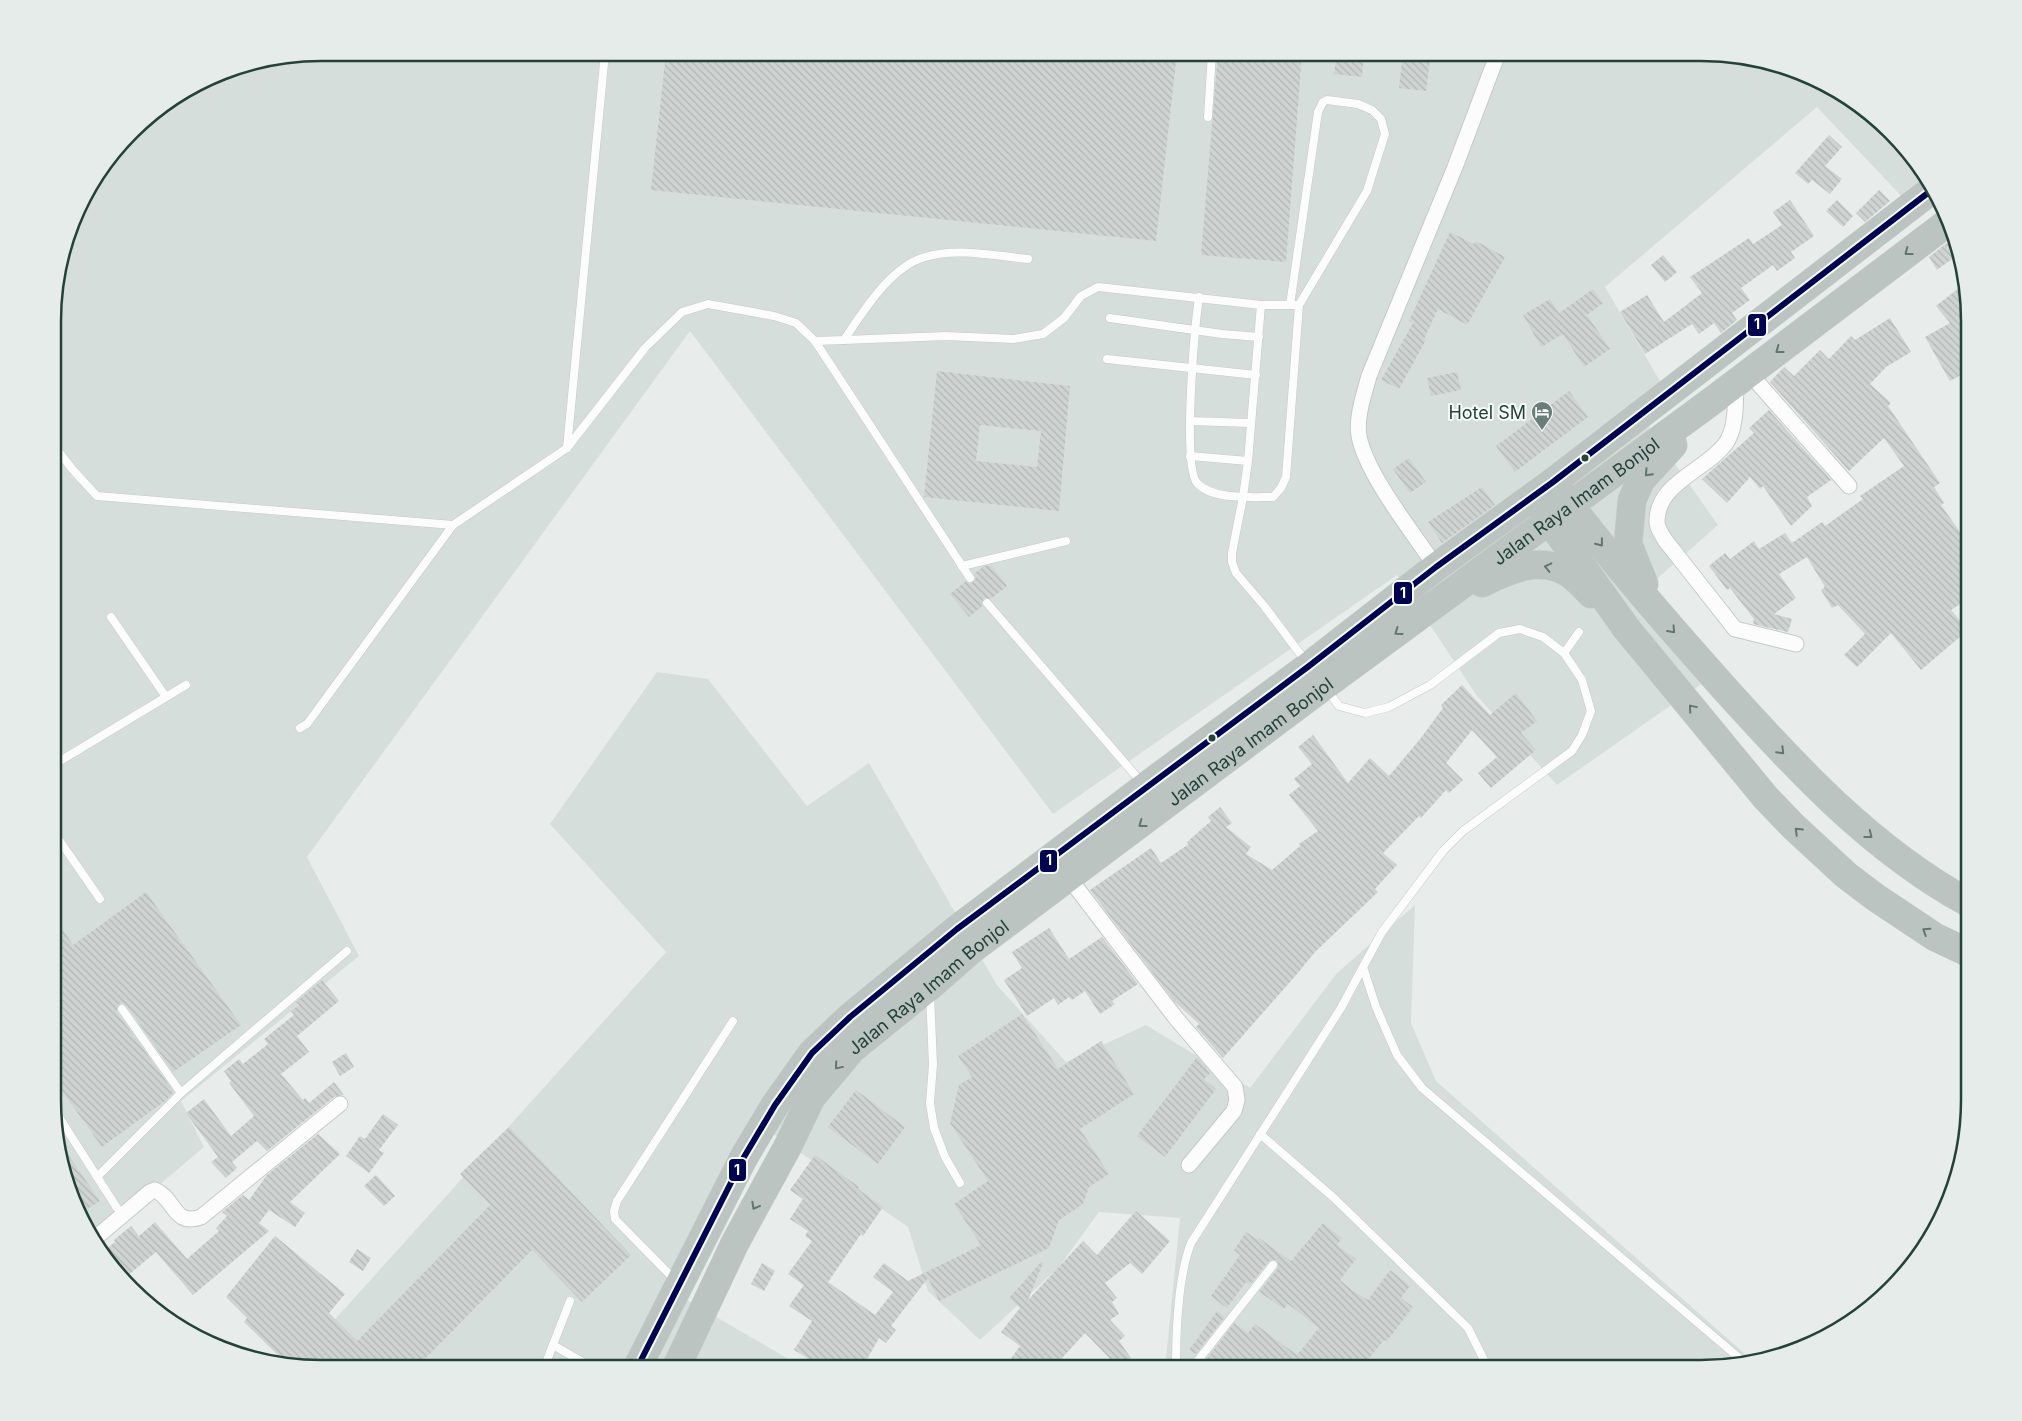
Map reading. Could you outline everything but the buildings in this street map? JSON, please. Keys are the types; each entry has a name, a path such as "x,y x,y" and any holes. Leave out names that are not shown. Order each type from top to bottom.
{"highway":[{"name":"Jalan Raya Imam Bonjol","path":"680,1360 735,1243 789,1144 811,1098 852,1049 971,950 1070,878 1317,676 1436,567 1543,490 1927,193"},
{"name":"Jalan Raya Imam Bonjol","path":"641,1360 744,1157 775,1105 812,1053 850,1017 957,929 1145,787 1317,676 1423,614 1734,385 1943,226"},
{"path":"1654,610 1628,544 1632,500 1642,480 1734,385"},
{"path":"1543,490 1560,513 1626,628"},
{"path":"1560,513 1654,610 1777,747 1832,803 1897,857 1940,887 1961,899"},
{"path":"1423,614 1500,574 1525,566 1546,564 1573,576 1626,628 1766,798 1819,852 1846,875 1905,918 1935,937 1961,950"}],"street":[{"path":"1436,567 1383,489 1366,456 1359,435 1361,404 1369,376 1455,167 1495,61"},
{"path":"1734,385 1849,486"},
{"path":"1734,385 1734,421 1726,443 1710,459 1670,490 1661,504 1657,523 1664,540 1735,629 1796,644"},
{"path":"1070,878 1175,1017 1235,1087 1236,1100 1234,1111 1189,1165"},
{"path":"99,1235 150,1192 155,1190 161,1193 180,1216 187,1220 201,1217 340,1104"}],"lane":[{"path":"567,448 604,61"},
{"path":"1208,116 1211,61"},
{"path":"1198,297 1194,329 1190,421 1190,456 1196,482 1208,492 1243,497 1273,497 1281,488 1286,477 1294,305 1320,107 1327,100 1358,104 1372,110 1381,119 1385,134 1367,191 1294,305"},
{"path":"844,340 867,305 881,290 902,269 924,257 953,252 1028,259"},
{"path":"814,341 946,336 1014,339 1043,334 1064,318 1081,296 1098,287 1261,305 1294,305"},
{"path":"300,728 307,724 453,525 567,448 645,348 682,312 708,304 774,316 796,323 814,341 970,578"},
{"path":"1177,1360 1184,1260 1191,1243 1341,1008 1382,932 1443,851 1463,831 1572,751 1582,735 1591,711 1582,680 1564,653 1543,637 1520,629 1499,633 1430,685 1389,706 1365,713 1339,706 1234,568 1232,553 1248,461 1261,305"},
{"path":"1110,318 1258,337"},
{"path":"1107,358 1256,375"},
{"path":"1190,421 1250,423"},
{"path":"61,455 97,496 453,525"},
{"path":"1190,456 1248,461"},
{"path":"962,566 1066,541"},
{"path":"987,603 1145,787"},
{"path":"111,617 166,697"},
{"path":"1564,653 1580,632"},
{"path":"61,760 186,685"},
{"path":"61,843 100,899"},
{"path":"97,1176 181,1093 347,951"},
{"path":"1363,967 1376,1007 1397,1055 1422,1088 1739,1357"},
{"path":"930,986 933,1065 930,1103 934,1128 945,1157 960,1183"},
{"path":"122,1009 181,1093"},
{"path":"680,1284 615,1219 614,1211 617,1201 733,1021"},
{"path":"62,1122 117,1208"},
{"path":"1260,1134 1334,1198 1468,1328 1484,1360"},
{"path":"1198,1360 1273,1265"},
{"path":"547,1360 570,1301"},
{"path":"553,1345 579,1360"}],"shaded area":[{"path":"321,61 1701,61 1735,63 1768,70 1800,81 1831,96 1859,115 1885,137 1907,163 1924,188 1905,200 1817,107 1605,287 1671,400 1646,423 1718,525 1642,592 1710,678 1557,785 1477,696 1397,575 1053,814 690,331 307,857 359,956 181,1101 204,1147 99,1235 81,1199 70,1167 63,1134 61,1100 61,321 63,287 75,237 88,206 105,177 137,137 163,115 191,96 222,81 254,70 287,63"},
{"path":"657,672 708,679 807,806 869,763 997,985 1066,1062 1146,1025 1250,1088 1337,973 1415,905 1411,1023 1436,1081 1747,1356 1701,1360 1166,1360 1180,1218 1099,1212 1059,1267 980,1340 928,1291 908,1227 769,1131 684,1298 790,1360 300,1359 666,952 550,824"}],"transit line":[{"name":"1","path":"641,1360 744,1157 775,1105 812,1053 850,1017 957,929 1309,666 1436,567 1553,482 1927,193"}],"place":[{"name":"Hotel SM","path":"1542,431"}]}
